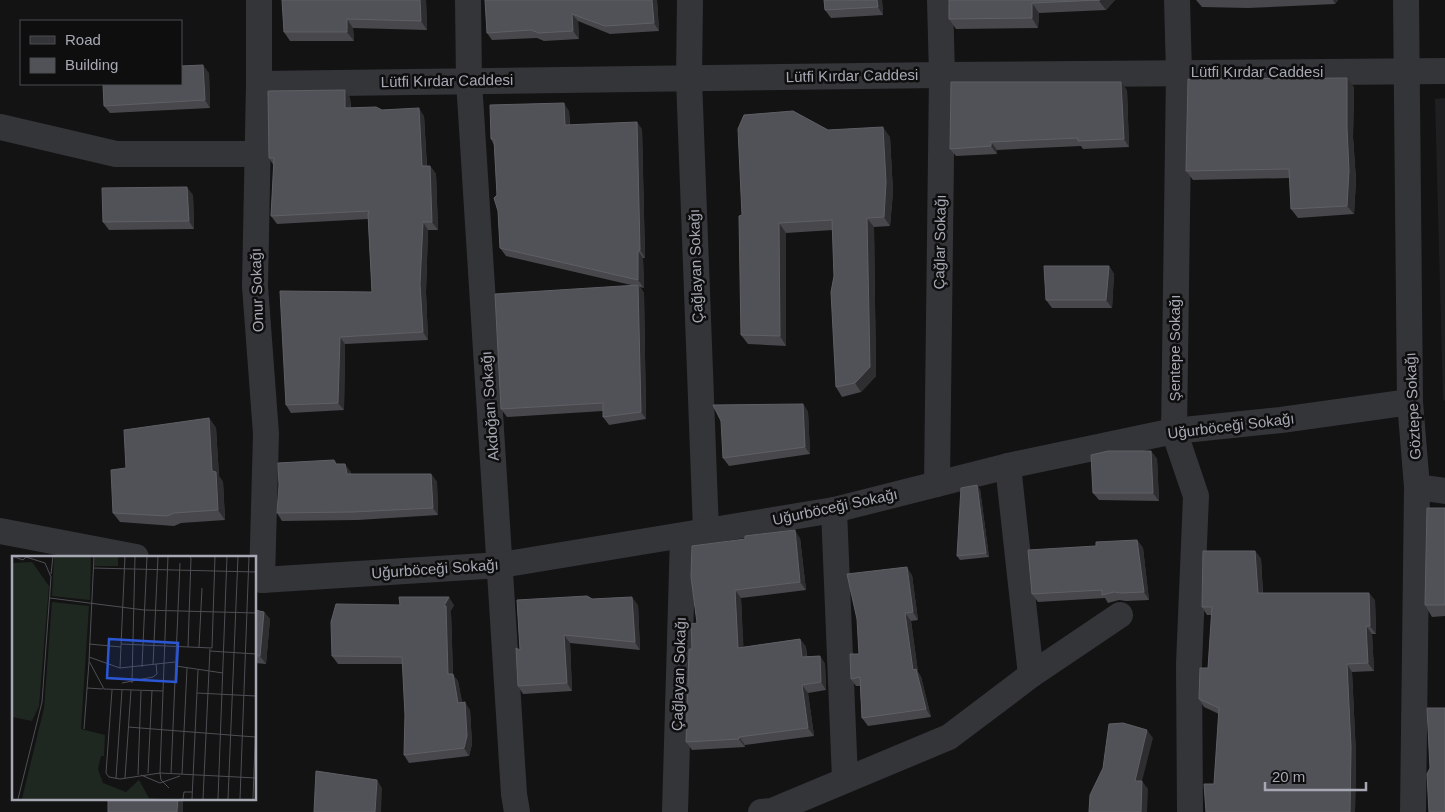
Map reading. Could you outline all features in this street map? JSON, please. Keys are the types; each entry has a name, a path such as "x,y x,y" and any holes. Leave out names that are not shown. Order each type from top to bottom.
{"street":[{"name":"Onur Sokağı","path":"258,580 266,434 255,286 259,0"},
{"name":"Akdoğan Sokağı","path":"468,0 469,80 514,794 517,812"},
{"name":"Çağlayan Sokağı","path":"675,812 695,534 689,79 690,0"},
{"name":"Çağlar Sokağı","path":"937,484 942,75 940,0"},
{"name":"Şentepe Sokağı","path":"1177,0 1179,73 1174,431 1196,496 1189,664 1190,812"},
{"name":"Göztepe Sokağı","path":"1406,0 1410,402 1417,487 1413,812"},
{"name":"Lütfi Kırdar Caddesi","path":"259,84 942,75 1445,72"},
{"path":"0,127 116,154 257,154"},
{"name":"Uğurböceği Sokağı","path":"258,580 501,564 834,510 1008,466 1174,431 1281,420 1410,402"},
{"path":"1008,466 1031,675"},
{"path":"1417,487 1445,491"},
{"path":"834,510 845,779"},
{"path":"0,532 131,556"},
{"path":"760,812 772,811 949,737 1031,675 1120,616"}],"shaded area":[{"path":"1445,98 1445,401 1443,399 1435,99"}],"building":[{"path":"282,0 420,0 421,21 347,19 347,32 284,32"},
{"path":"485,0 652,0 654,23 605,26 572,14 573,31 539,33 531,30 487,33"},
{"path":"824,0 877,0 878,7 825,10"},
{"path":"949,0 1100,0 1032,3 1032,18 949,19"},
{"path":"203,65 205,100 104,106 103,85 182,85 182,66"},
{"path":"1347,78 1349,171 1347,206 1291,209 1289,169 1186,171 1188,79"},
{"path":"951,82 1121,82 1124,139 1078,141 1078,138 991,142 991,146 950,149"},
{"path":"345,90 345,108 376,107 382,110 419,108 422,166 430,166 432,222 423,222 420,284 423,332 340,337 338,403 286,405 280,291 372,292 369,211 271,216 274,158 269,158 268,91"},
{"path":"564,103 565,125 637,122 640,250 638,251 638,280 500,248 498,211 494,198 497,195 494,139 491,139 490,105"},
{"path":"793,111 828,130 883,127 886,182 884,217 867,218 870,367 855,383 836,387 831,292 834,276 832,220 779,223 780,336 741,335 739,216 742,215 738,129 744,115"},
{"path":"187,187 189,221 103,222 102,188"},
{"path":"1044,266 1109,266 1106,300 1046,300"},
{"path":"638,285 641,412 603,417 603,403 501,409 495,294"},
{"path":"803,404 805,447 723,458 721,421 713,405"},
{"path":"209,418 212,471 216,472 218,510 174,513 167,516 113,513 111,470 126,468 124,430"},
{"path":"1108,451 1151,451 1153,493 1093,493 1091,455"},
{"path":"334,460 336,464 345,464 347,474 431,474 433,508 277,513 278,463"},
{"path":"977,485 986,553 957,556 961,488"},
{"path":"1427,508 1445,508 1445,605 1425,605"},
{"path":"795,530 800,582 735,590 738,648 800,639 802,657 820,656 821,682 802,685 808,728 739,737 739,739 686,742 689,649 692,649 691,624 697,623 691,577 692,546 745,539 745,536"},
{"path":"1137,540 1144,592 1114,592 1102,595 1102,590 1032,594 1028,550 1096,546 1096,542"},
{"path":"1203,551 1255,551 1258,593 1369,593 1370,626 1366,626 1368,663 1347,664 1351,747 1350,812 1206,812 1204,784 1214,784 1219,708 1199,699 1200,668 1208,668 1212,607 1202,607"},
{"path":"907,567 913,612 905,613 913,670 916,669 926,709 862,718 860,677 851,679 850,654 859,654 857,619 847,574"},
{"path":"587,596 592,599 632,597 635,642 564,635 567,683 518,686 516,648 520,650 517,600"},
{"path":"399,597 449,597 444,606 446,606 448,674 453,674 458,703 465,702 467,736 464,748 404,755 405,715 402,657 332,656 331,622 336,604 400,605"},
{"path":"256,610 264,612 260,656 256,656"},
{"path":"1427,708 1445,708 1445,812 1429,812 1427,774 1430,768"},
{"path":"1123,723 1147,730 1135,781 1142,781 1141,812 1089,812 1090,795 1103,768 1109,724"},
{"path":"316,771 377,780 375,812 314,812"},
{"path":"108,800 178,800 177,812 108,812"}]}
